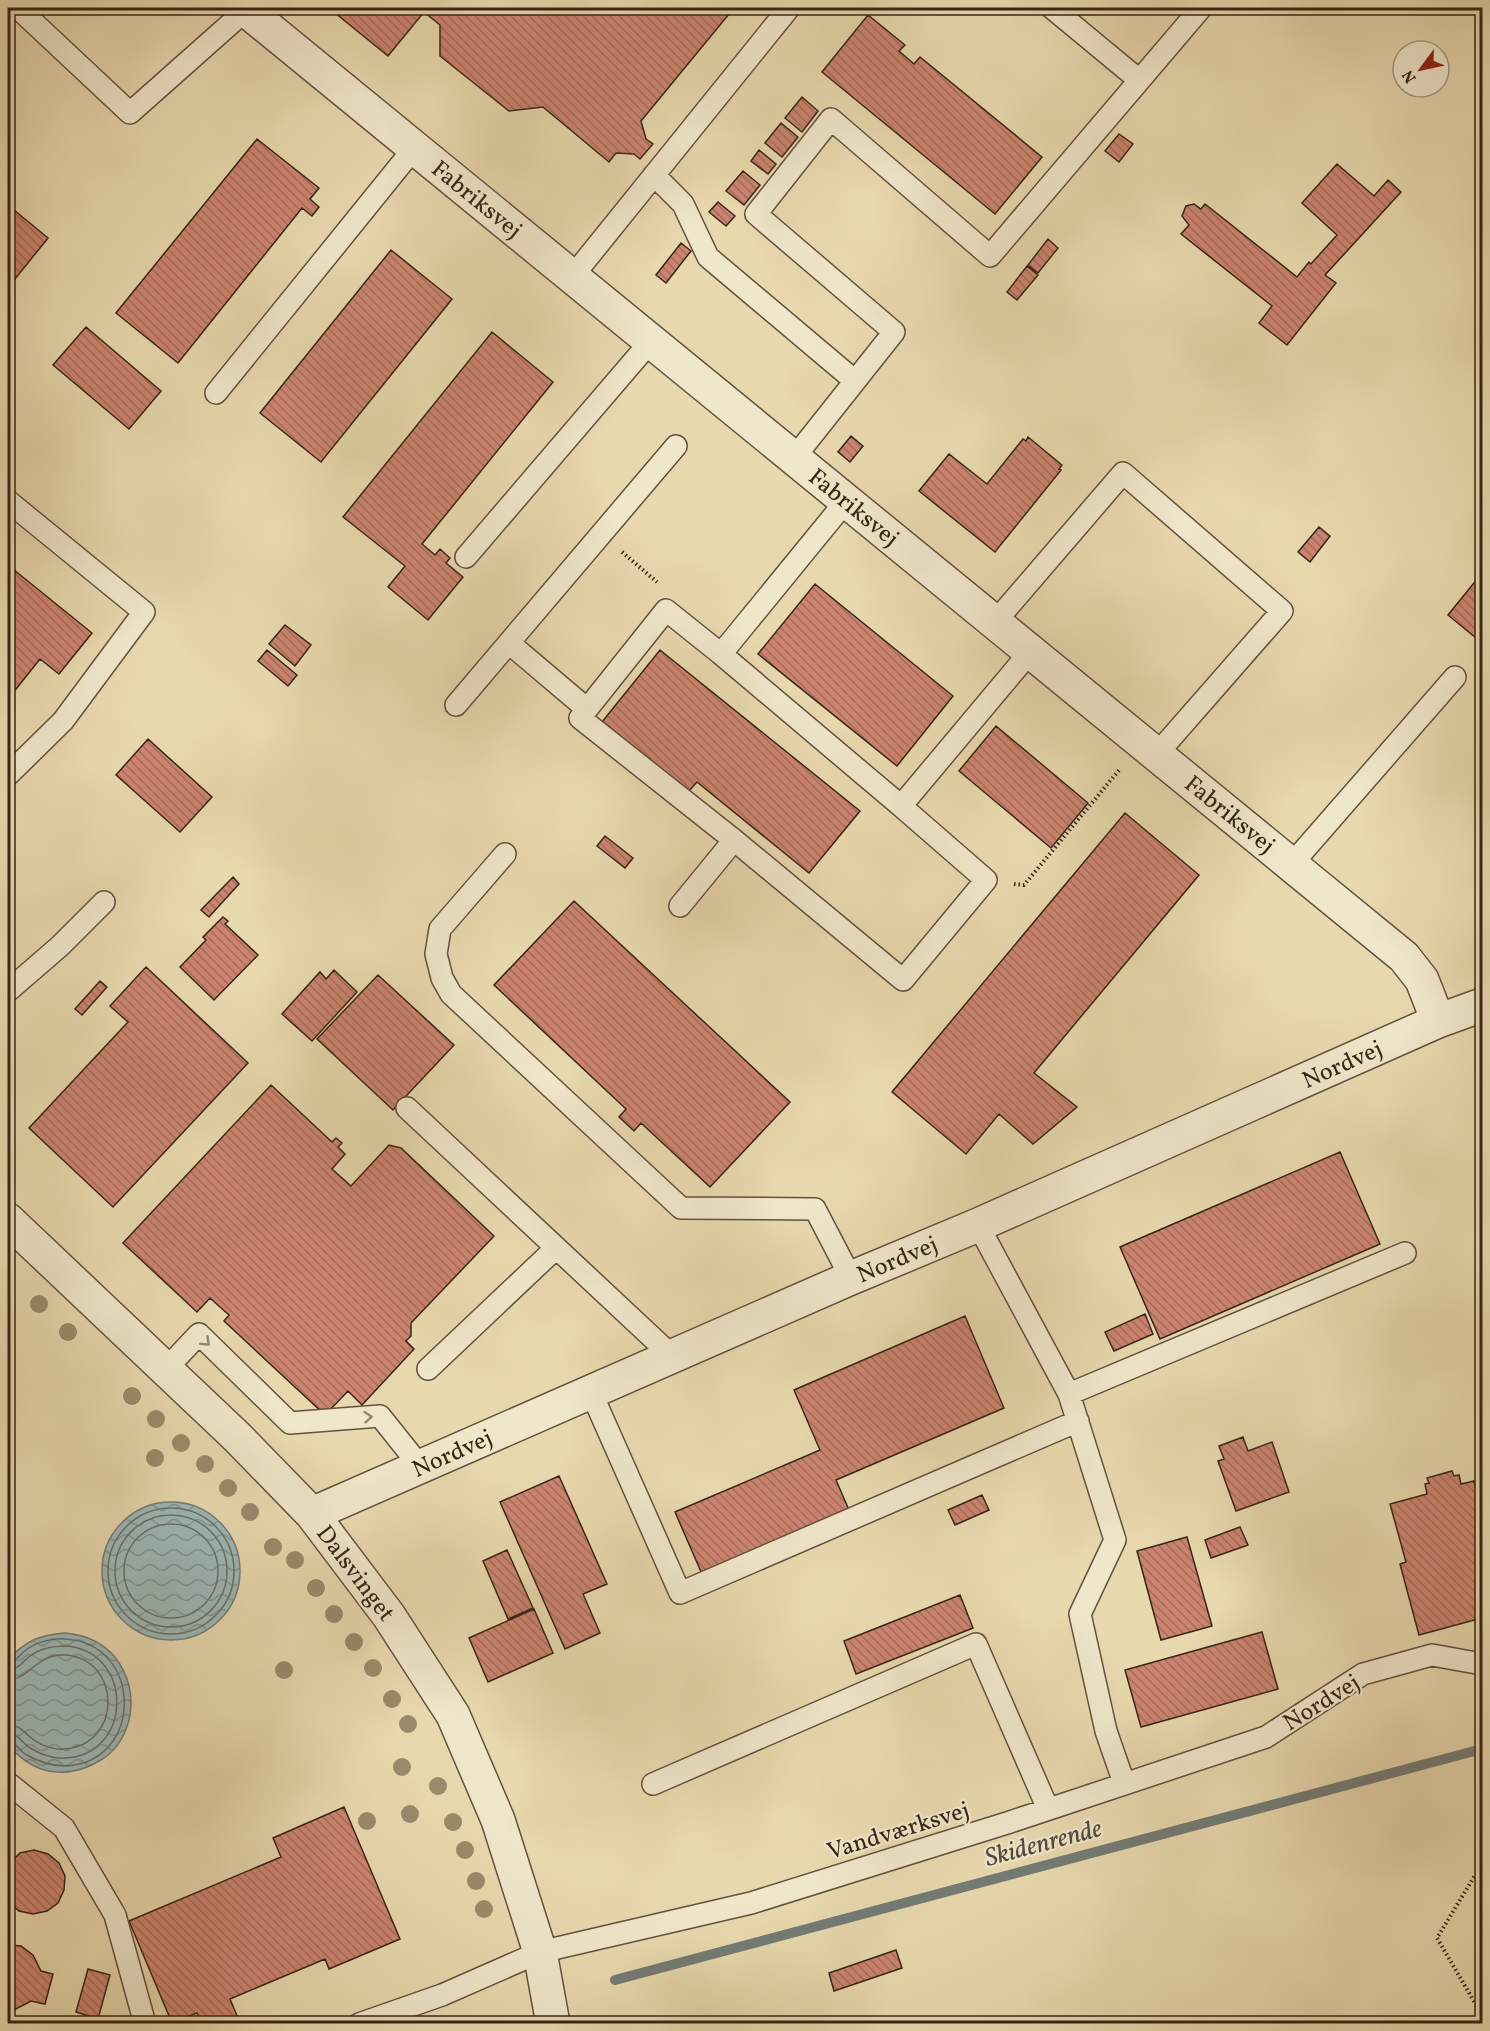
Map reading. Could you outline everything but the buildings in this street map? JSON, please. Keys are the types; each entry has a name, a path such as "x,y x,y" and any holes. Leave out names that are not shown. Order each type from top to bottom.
{"street":[{"name":"Fabriksvej","path":"246,10 1404,957 1422,980 1438,1021"},
{"name":"Nordvej","path":"312,1514 851,1278 978,1225 1438,1021 1482,1005"},
{"name":"Dalsvinget","path":"8,1220 237,1437 312,1514 389,1616 453,1715 498,1820 540,1952 553,2024"}],"lane":[{"path":"18,8 130,112 246,10"},
{"path":"572,277 789,8"},
{"path":"1052,8 1139,80"},
{"path":"794,458 894,332 756,214 831,119 990,256 1201,8"},
{"path":"216,393 415,147"},
{"path":"654,175 683,204 708,257 855,381"},
{"path":"466,557 651,341"},
{"path":"456,705 675,446"},
{"path":"995,622 1123,473 1282,611 1149,749"},
{"path":"8,501 144,612 63,721 8,775"},
{"path":"721,654 846,501"},
{"path":"666,610 721,654 986,880 903,980 734,840 580,718 666,610"},
{"path":"509,643 587,709"},
{"path":"901,806 1030,651"},
{"path":"1291,865 1455,677"},
{"path":"680,906 734,840"},
{"path":"505,854 440,929 436,954 442,978 451,994 681,1208 815,1209 851,1278"},
{"path":"8,991 60,946 104,902"},
{"path":"406,1108 672,1356"},
{"path":"978,1225 1069,1394 1115,1540 1080,1614 1106,1731 1124,1783"},
{"path":"428,1369 556,1248"},
{"path":"1069,1394 1405,1252"},
{"path":"166,1369 199,1334 290,1423 380,1416 420,1466"},
{"path":"591,1392 680,1593 1078,1421"},
{"path":"653,1784 976,1644 1047,1809"},
{"name":"Nordvej","path":"1266,1737 1363,1674 1432,1655 1482,1664"},
{"name":"Vandværksvej","path":"361,2023 442,1995 540,1952 751,1903 1266,1737"},
{"path":"8,1783 64,1828 115,1915 145,2024"}],"path":[{"path":"601,534 664,589 666,610"},
{"path":"986,880 1024,885 1149,749"},
{"path":"1482,1868 1480,1867 1437,1938 1482,2015"}],"water":[{"path":"171,1502 197,1507 220,1522 235,1545 240,1571 235,1597 220,1620 197,1635 171,1640 145,1635 122,1620 107,1597 102,1571 107,1545 122,1522 145,1507"},
{"path":"65,1633 88,1638 112,1654 121,1665 127,1678 131,1706 124,1734 109,1754 77,1770 53,1772 31,1765 8,1745 8,1659 34,1640 47,1635"}],"waterway":[{"name":"Skidenrende","path":"615,1980 1482,1749"}]}
